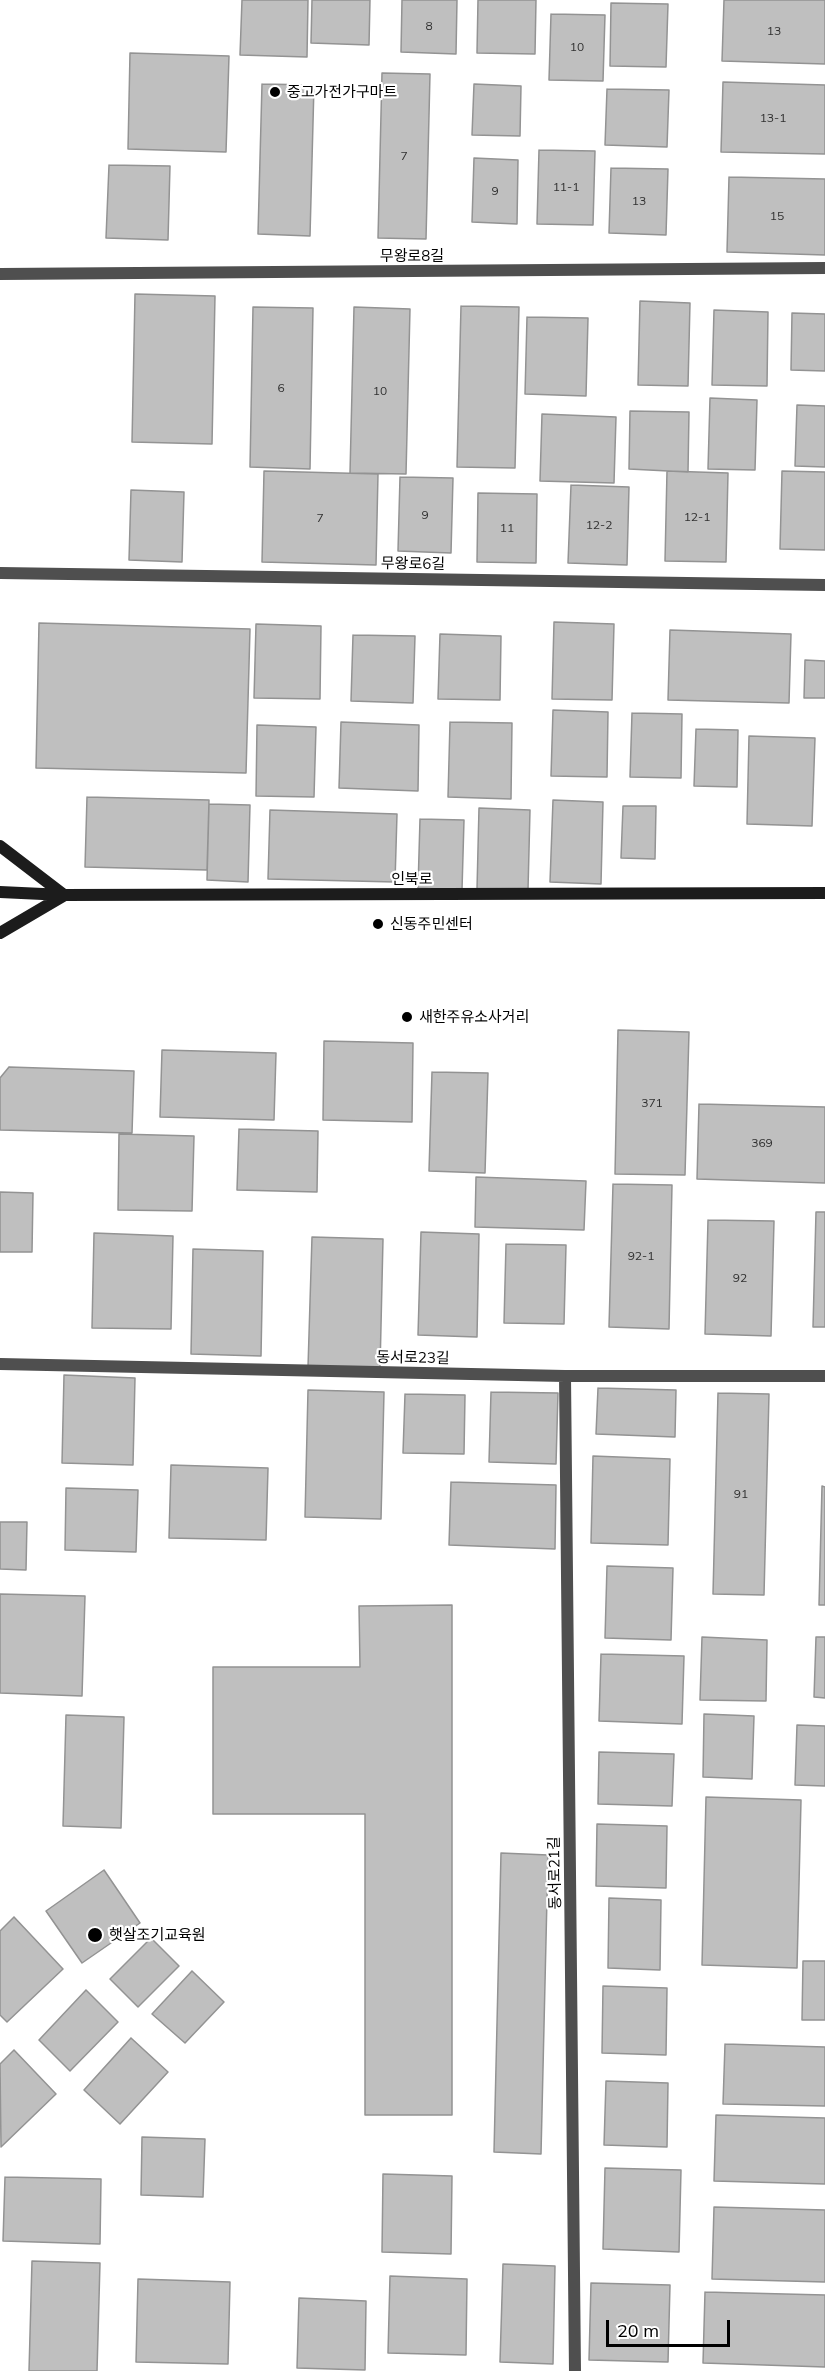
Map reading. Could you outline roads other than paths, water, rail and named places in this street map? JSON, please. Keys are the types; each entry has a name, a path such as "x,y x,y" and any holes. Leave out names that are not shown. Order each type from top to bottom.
{"street":[{"name":"무왕로8길","path":"0,274 825,268"},
{"name":"무왕로6길","path":"0,573 825,585"},
{"path":"0,846 64,895 0,933"},
{"name":"인북로","path":"0,892 64,895 825,893"},
{"name":"동서로23길","path":"0,1364 565,1376 825,1376"},
{"name":"동서로21길","path":"565,1376 575,2371"}],"place":[{"name":"중고가전가구마트","path":"275,92"},
{"name":"신동주민센터","path":"378,924"},
{"name":"새한주유소사거리","path":"407,1017"},
{"name":"햇살조기교육원","path":"95,1935"}]}
